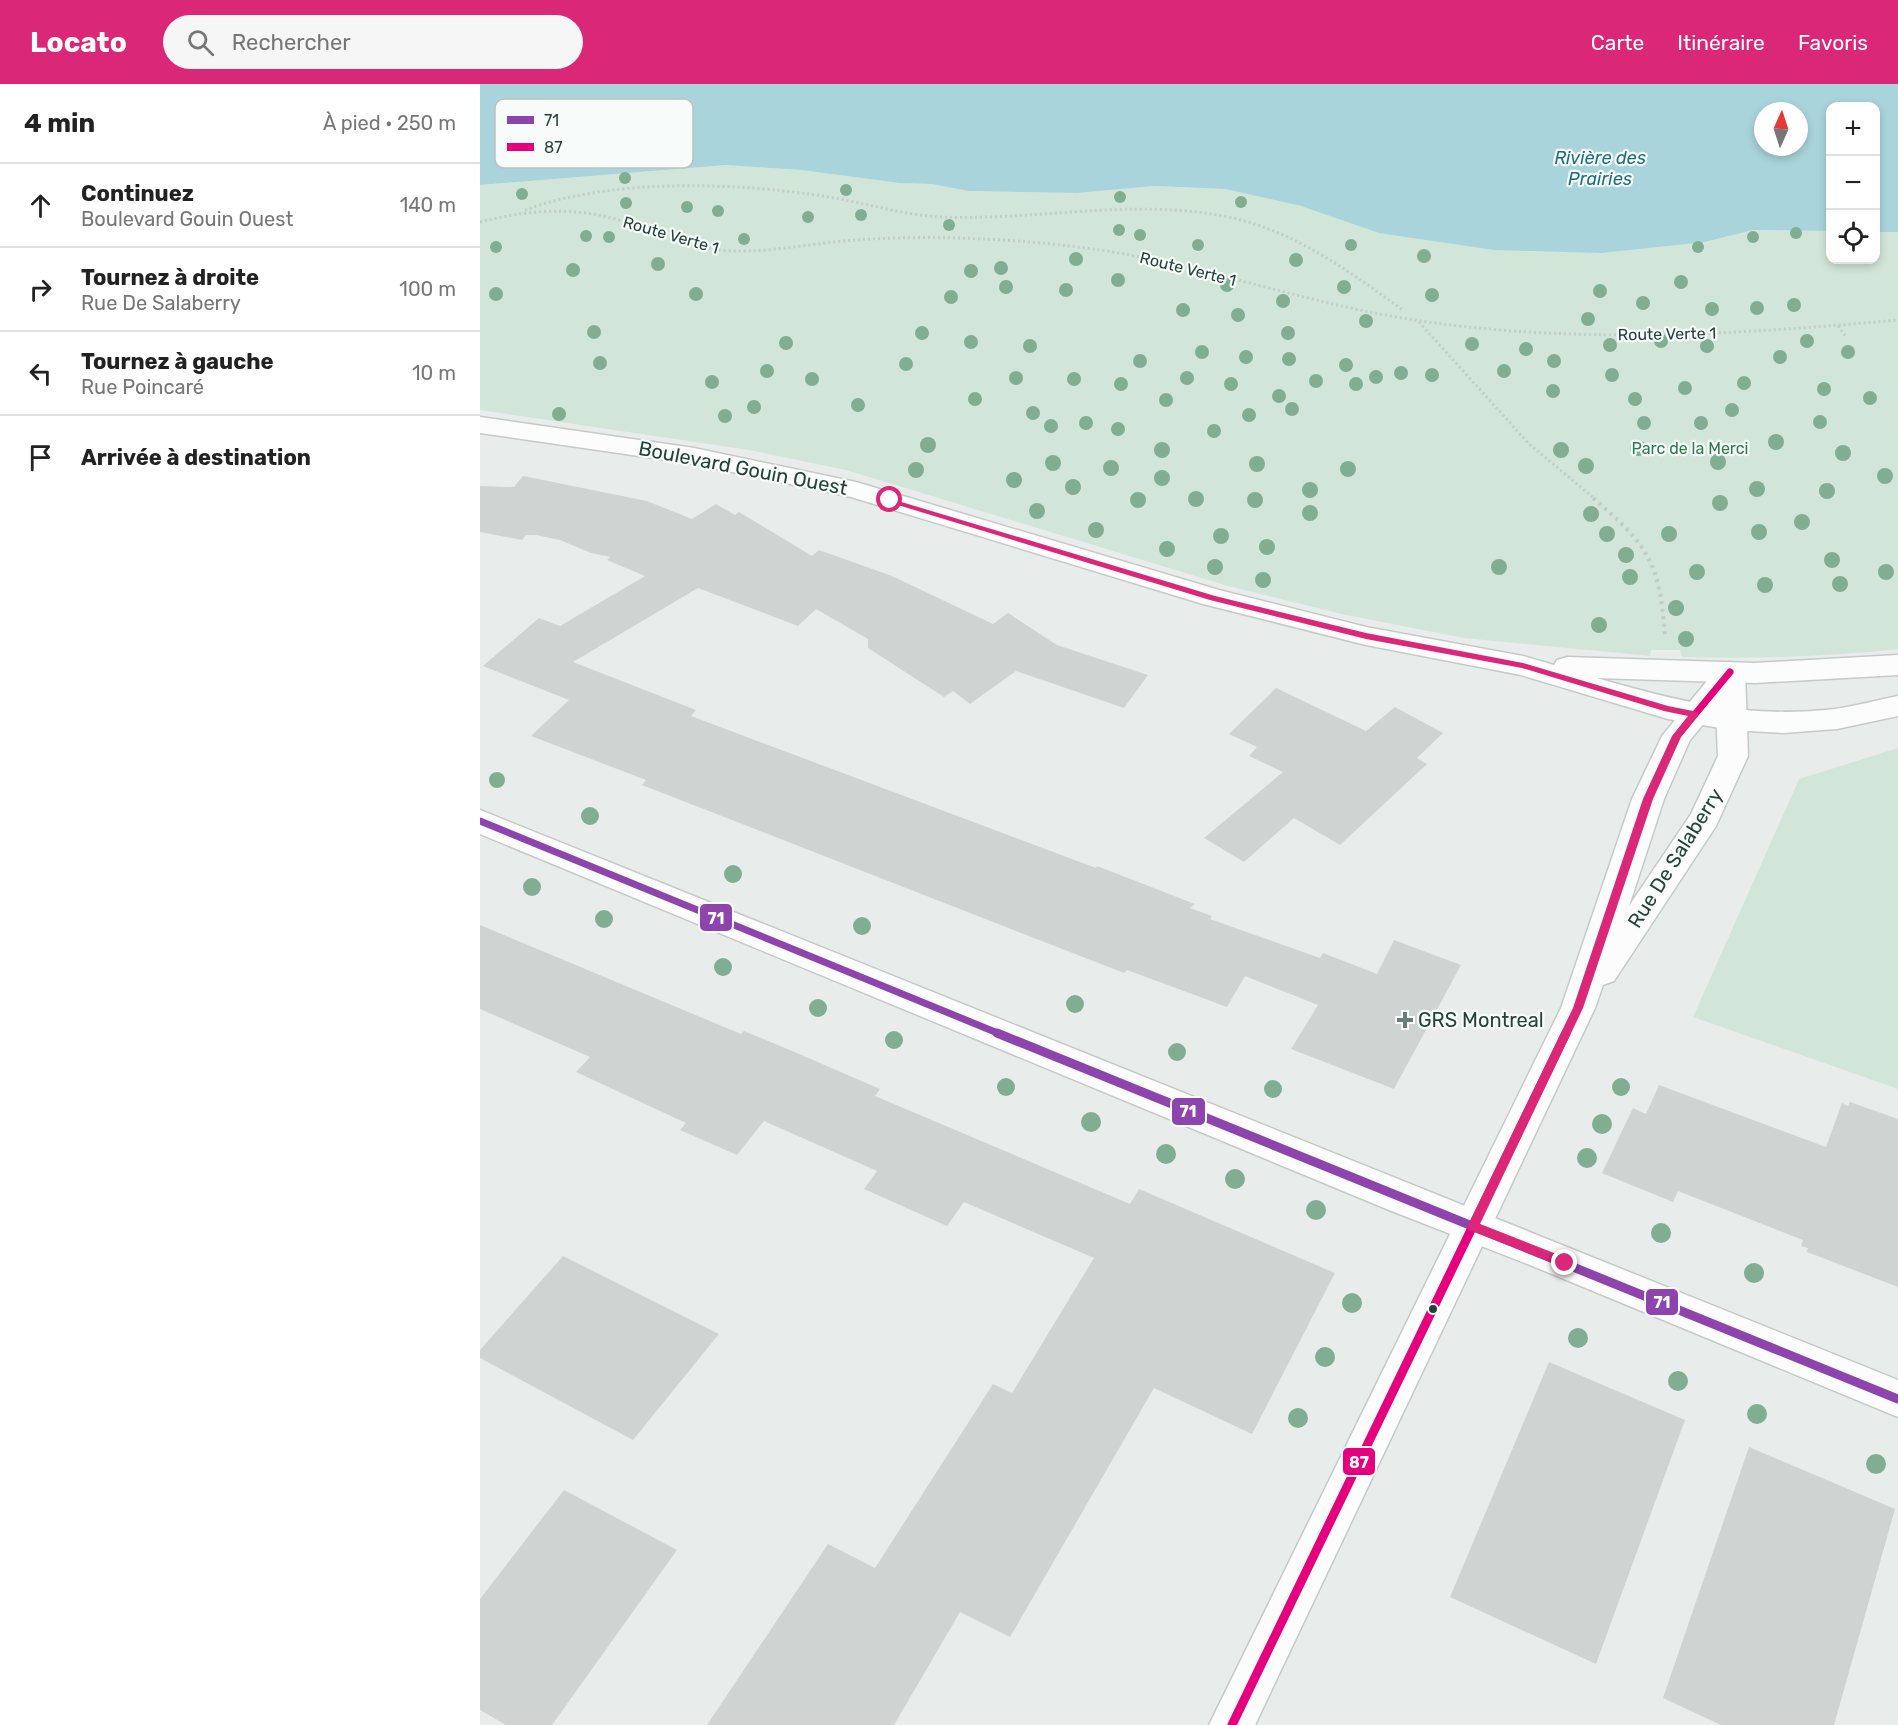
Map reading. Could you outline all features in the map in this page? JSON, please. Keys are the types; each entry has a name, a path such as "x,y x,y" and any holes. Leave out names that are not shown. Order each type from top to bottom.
{"street":[{"name":"Boulevard Gouin Ouest","path":"480,425 694,456 822,482 913,507 1213,598 1366,636 1523,666 1668,709 1760,723 1808,722 1898,706"},
{"name":"Boulevard Gouin Ouest","path":"1523,666 1785,672 1898,665"},
{"name":"Rue De Salaberry","path":"1232,1725 1578,1008 1648,799 1677,736 1730,672"},
{"name":"Rue De Salaberry","path":"1578,1008 1705,818 1732,756 1730,672"},
{"path":"480,821 1898,1399"}],"path":[{"path":"516,213 546,202 595,194 654,188 712,186 826,196 898,212 939,217 1023,216 1144,209 1194,212 1252,223 1295,241 1360,279 1404,311"},
{"name":"Route Verte 1","path":"480,222 516,213 551,210 592,213 678,240 725,251 750,251 883,239 1077,247 1171,263 1299,296 1383,314 1501,330 1577,334 1670,334 1898,320"},
{"path":"1419,322 1528,442 1590,495 1640,543 1656,573 1665,640"},
{"path":"1838,325 1846,337"}],"green space":[{"name":"Parc de la Merci","path":"726,165 801,170 899,183 932,184 968,191 1077,193 1154,186 1225,189 1301,206 1705,242 1752,230 1826,231 1826,264 1880,264 1880,232 1898,232 1898,649 1790,657 1682,657 1680,650 1651,650 1650,656 1464,638 1346,615 1228,586 846,470 749,450 480,410 480,185"},
{"path":"1898,748 1898,1089 1693,1017 1799,779"}],"water":[{"name":"Rivière des Prairies","path":"480,84 1898,84 1898,232 1880,232 1880,102 1826,102 1826,231 1753,230 1705,242 1601,253 1494,250 1379,233 1301,206 1225,189 1154,186 1077,193 968,191 932,184 899,183 801,170 726,165 693,168 693,99 495,99 495,168 689,168 480,185"}],"building":[{"path":"523,476 647,501 692,519 716,504 735,515 739,512 812,556 819,550 892,576 993,624 1008,613 1057,645 1148,675 1124,708 1016,671 970,704 953,691 944,697 868,648 868,639 816,609 798,626 698,588 573,662 696,710 691,716 1096,868 1097,866 1195,904 1190,908 1212,916 1210,919 1320,958 1323,953 1377,974 1394,940 1461,965 1394,1089 1291,1049 1318,1005 1245,976 1227,1007 1127,970 1124,973 642,785 646,780 531,736 569,700 483,666 539,618 560,626 645,576 607,560 610,557 591,553 560,540 526,535 522,540 480,532 480,486 514,487"},
{"path":"1276,688 1366,731 1395,707 1443,733 1417,758 1427,764 1340,845 1294,818 1244,862 1204,838 1283,772 1249,756 1257,747 1229,734"},
{"path":"480,925 741,1034 744,1031 790,1050 880,1089 875,1096 1130,1204 1139,1189 1335,1273 1252,1434 1154,1388 1010,1637 960,1612 894,1725 707,1725 828,1544 875,1568 993,1384 1012,1393 1094,1258 964,1202 947,1226 864,1189 877,1171 764,1121 737,1155 680,1130 686,1123 576,1072 590,1057 480,1009"},
{"path":"1659,1085 1826,1147 1842,1103 1848,1106 1850,1102 1898,1119 1898,1287 1807,1252 1808,1248 1801,1246 1803,1240 1678,1191 1673,1202 1602,1173 1633,1108 1646,1114"},
{"path":"563,1256 719,1334 633,1440 480,1358 480,1350"},
{"path":"1549,1362 1685,1420 1596,1664 1450,1597"},
{"path":"1749,1447 1895,1509 1834,1725 1721,1725 1663,1698"},
{"path":"564,1490 677,1550 552,1725 506,1725 480,1710 480,1599"}],"transit line":[{"name":"87","path":"1232,1725 1578,1008 1648,799 1677,736 1730,672"},
{"name":"71","path":"480,821 1402,1199 1543,1253 1898,1399"}],"place":[{"name":"GRS Montreal","path":"1405,1020"}],"route":[{"path":"890,500 1213,598 1366,636 1523,666 1668,709 1695,714 1677,736 1648,799 1578,1008 1473,1227 1565,1263"}]}
